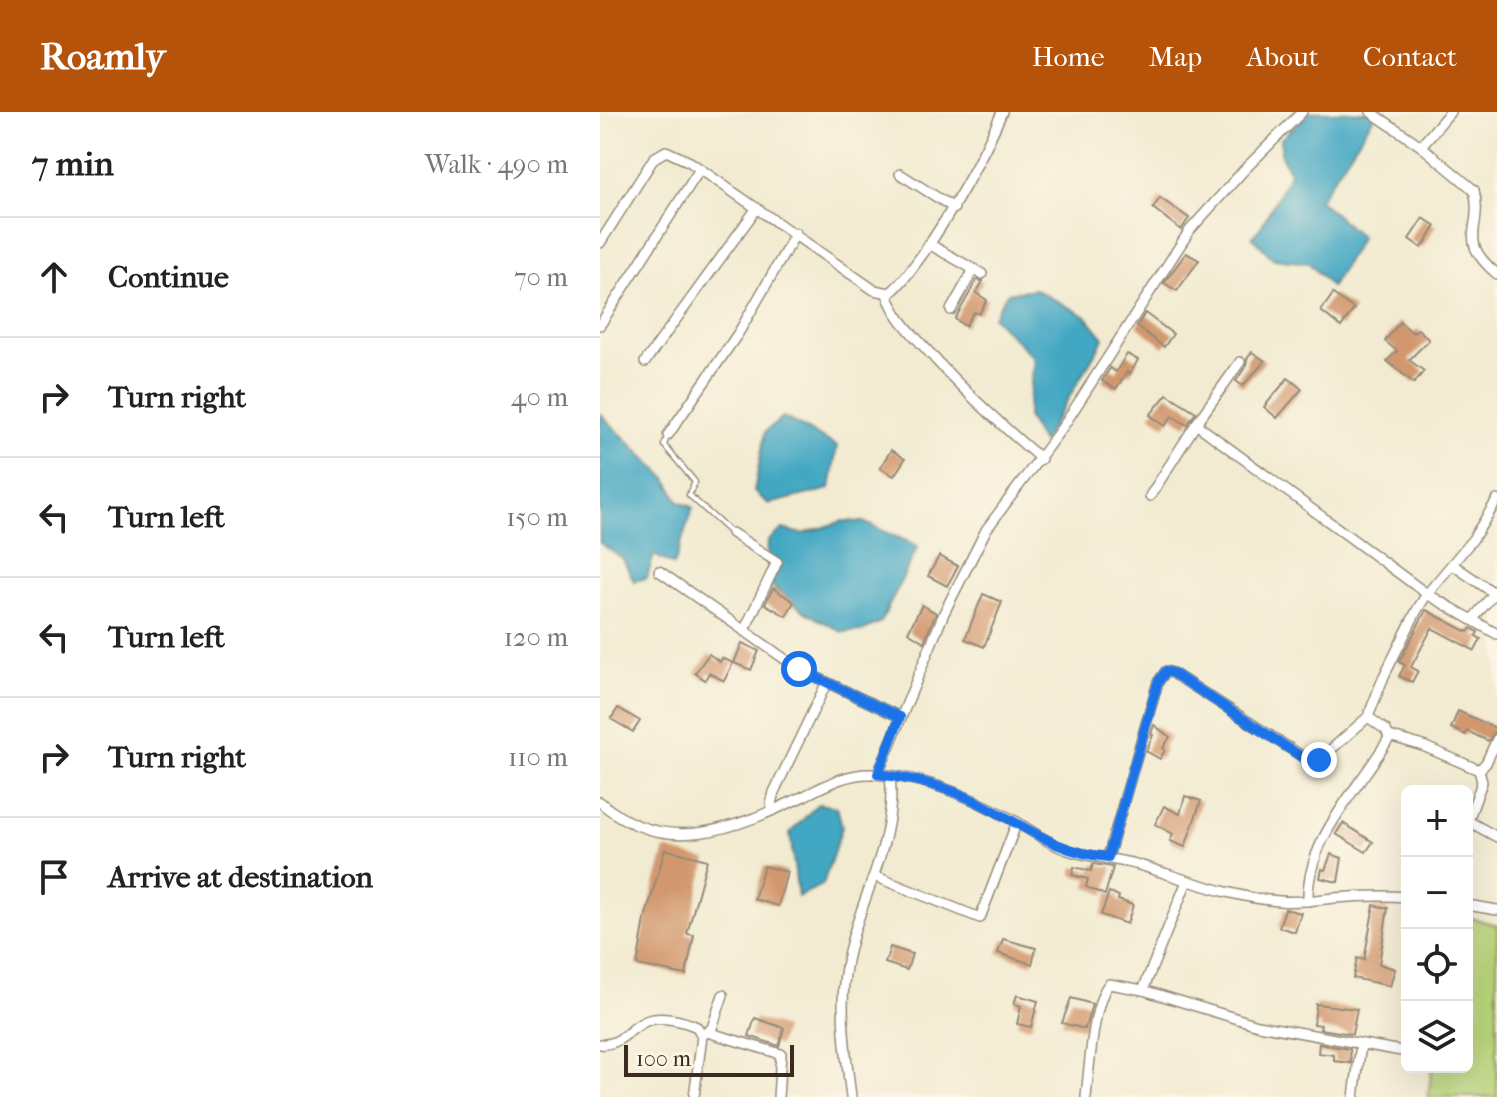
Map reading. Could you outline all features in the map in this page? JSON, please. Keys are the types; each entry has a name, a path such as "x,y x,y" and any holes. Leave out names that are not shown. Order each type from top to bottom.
{"street":[{"path":"887,294 901,283 954,208 1002,112"},
{"path":"878,774 973,552 999,512 1041,459 1190,230 1233,181 1302,112"},
{"path":"1371,112 1421,146 1474,190 1476,206 1472,242 1482,261 1497,274"},
{"path":"1421,146 1450,112"},
{"path":"600,243 660,153 671,152 796,233 874,290 887,294 899,319 945,370 983,409 1041,459"},
{"path":"600,325 700,169"},
{"path":"900,174 954,208"},
{"path":"645,362 757,208"},
{"path":"668,435 739,332 796,233"},
{"path":"929,244 978,271 951,310"},
{"path":"1150,496 1240,362"},
{"path":"1196,424 1427,594 1497,634"},
{"path":"1108,857 1158,682 1166,671 1210,694 1311,762 1319,760 1368,717 1394,656 1427,594 1473,539 1497,500"},
{"path":"732,533 777,562 744,631"},
{"path":"1453,565 1496,591 1472,620"},
{"path":"659,571 799,669 900,717"},
{"path":"774,810 771,804 774,792 826,684"},
{"path":"1368,717 1386,730 1389,736 1415,743 1479,770"},
{"path":"1308,901 1308,878 1319,847 1389,736"},
{"path":"1479,770 1486,763 1497,739"},
{"path":"1479,770 1482,782 1468,821 1497,837"},
{"path":"601,805 633,822 678,834 731,828 842,778 878,774 957,793 1060,847 1267,900 1401,897"},
{"path":"851,1097 845,1037 844,978 890,808 890,776"},
{"path":"874,876 980,918 1017,822"},
{"path":"1143,990 1187,881"},
{"path":"1473,906 1497,910"},
{"path":"1086,1097 1096,1022 1106,986 1143,990 1258,1025 1401,1051"},
{"path":"694,1097 707,1032 723,995"},
{"path":"600,1044 614,1043 651,1020 691,1024 707,1032 781,1054 778,1097"},
{"path":"707,1032 732,1035"},
{"path":"1354,1097 1361,1044"}],"lane":[{"path":"668,435 664,445 695,482 689,495 732,533"}],"green space":[{"path":"1473,919 1497,925 1497,1097 1428,1097 1431,1073 1473,1073"}],"water":[{"path":"1309,112 1371,112 1374,117 1319,200 1361,237 1331,287 1309,263 1274,259 1252,237 1261,227 1290,173 1281,155 1281,139"},
{"path":"1034,289 1086,316 1104,338 1042,443 1027,417 1034,358 993,317 1007,293"},
{"path":"600,414 667,479 679,502 693,507 674,565 654,555 647,578 634,581 623,559 600,543"},
{"path":"783,417 837,446 830,489 769,504 754,492 765,432"},
{"path":"843,521 863,522 918,546 881,622 862,631 842,632 805,612 771,585 767,562 768,541 783,529 803,534"},
{"path":"818,804 837,807 842,827 823,884 798,897 790,833"}],"building":[{"path":"1160,198 1189,218 1181,230 1153,208"},
{"path":"1423,218 1436,226 1422,248 1409,239"},
{"path":"1186,253 1199,260 1177,291 1164,283"},
{"path":"977,280 983,281 976,293 987,300 979,314 974,312 965,326 955,319"},
{"path":"1333,294 1354,309 1341,327 1321,311"},
{"path":"1145,313 1173,334 1164,347 1137,326"},
{"path":"1400,322 1413,333 1418,329 1429,340 1409,360 1424,371 1414,383 1387,361 1397,351 1385,341"},
{"path":"1252,352 1265,361 1243,386 1236,381"},
{"path":"1127,354 1138,360 1130,374 1127,372 1116,389 1102,381 1110,368 1116,372"},
{"path":"1288,378 1302,389 1277,418 1264,407"},
{"path":"1167,394 1196,412 1187,425 1172,416 1165,426 1150,415"},
{"path":"891,450 905,459 894,476 880,468"},
{"path":"939,556 958,566 947,586 928,576"},
{"path":"773,588 794,602 786,616 765,604"},
{"path":"983,594 1002,602 984,647 965,639"},
{"path":"922,605 936,613 924,642 908,632"},
{"path":"1426,610 1468,632 1471,628 1478,632 1476,636 1481,639 1475,651 1432,628 1411,667 1418,671 1412,682 1399,676 1405,665 1399,662"},
{"path":"742,643 759,651 751,670 734,663"},
{"path":"709,654 720,662 722,658 733,663 724,681 709,673 705,680 695,673"},
{"path":"618,708 640,721 633,732 611,719"},
{"path":"1458,711 1496,728 1495,732 1488,741 1467,731 1466,735 1451,728"},
{"path":"1154,725 1170,737 1160,759 1146,751"},
{"path":"1185,796 1201,801 1185,847 1170,841 1173,834 1155,824 1164,806 1180,814"},
{"path":"1343,823 1373,842 1366,852 1336,834"},
{"path":"665,849 707,860 687,934 694,935 686,975 637,965 645,919"},
{"path":"1331,854 1342,858 1338,882 1320,878"},
{"path":"1093,864 1113,867 1105,895 1086,887 1088,879 1072,875 1074,867 1091,871"},
{"path":"764,866 787,872 778,906 754,899"},
{"path":"1109,892 1119,896 1118,900 1133,905 1127,924 1101,915"},
{"path":"1374,905 1388,908 1379,964 1395,969 1390,986 1353,978 1357,958 1364,960"},
{"path":"1285,909 1301,913 1295,932 1279,927"},
{"path":"1003,939 1036,948 1032,964 998,953"},
{"path":"890,947 912,954 907,970 885,963"},
{"path":"1017,995 1038,1001 1031,1027 1017,1024 1021,1006 1014,1004"},
{"path":"1071,998 1092,1004 1085,1029 1062,1023"},
{"path":"1316,1004 1357,1009 1352,1034 1320,1029 1321,1025 1314,1024"},
{"path":"755,1018 784,1028 779,1046 749,1036"},
{"path":"1319,1044 1350,1049 1351,1063 1334,1061 1334,1055 1318,1053"}],"route":[{"path":"799,669 900,717 878,774 905,778 957,793 1017,822 1051,844 1091,856 1108,857 1158,682 1166,671 1210,694 1308,761 1319,760"}]}
